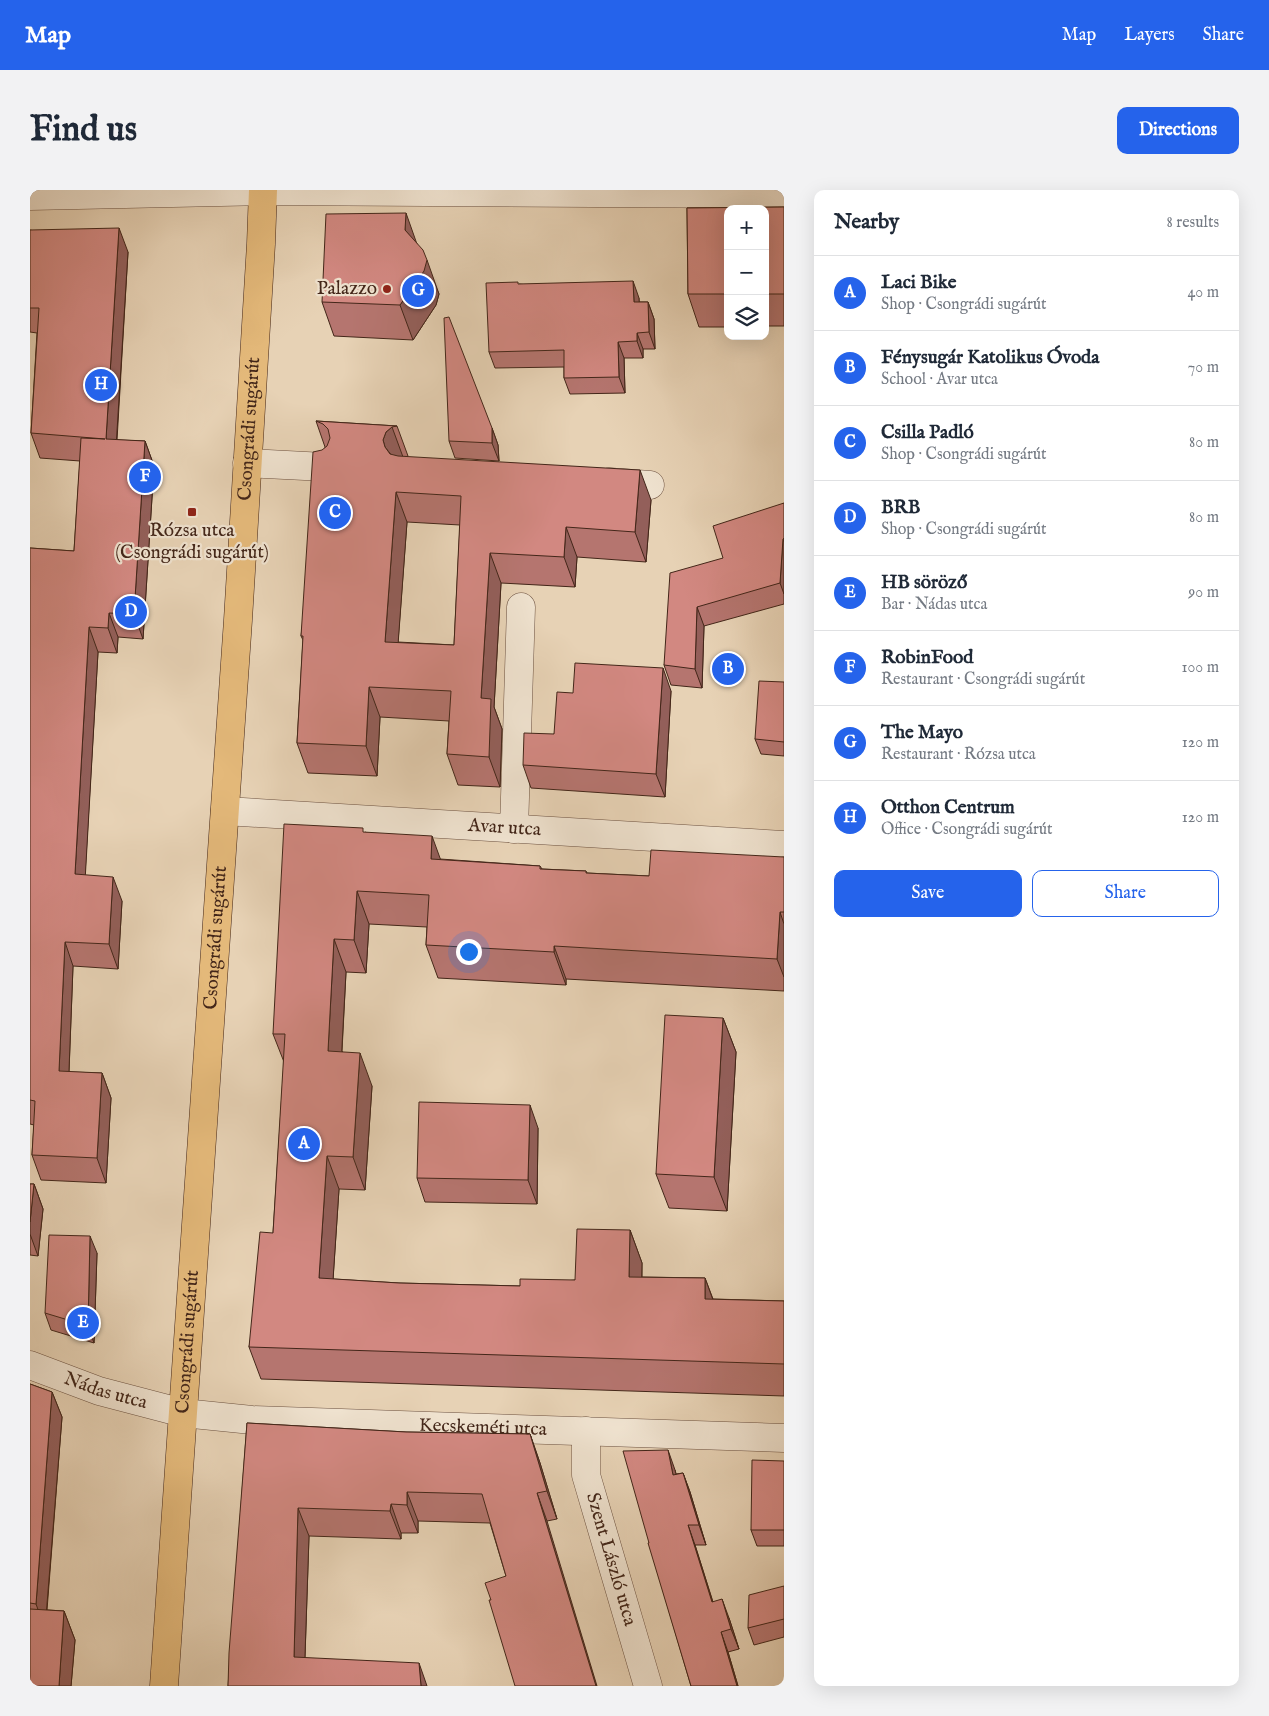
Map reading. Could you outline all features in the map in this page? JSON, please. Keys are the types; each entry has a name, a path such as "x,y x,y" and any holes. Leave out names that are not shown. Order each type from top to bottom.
{"main road":[{"name":"Csongrádi sugárút","path":"164,1686 225,811 263,191"}],"street":[{"path":"30,196 263,191 784,194"},
{"path":"247,463 325,467"},
{"path":"580,480 650,485"},
{"path":"514,829 521,607"},
{"name":"Avar utca","path":"225,811 784,845"},
{"name":"Nádas utca","path":"30,1365 99,1392 183,1413"},
{"name":"Kecskeméti utca","path":"183,1413 252,1420 784,1438"},
{"name":"Szent László utca","path":"586,1431 586,1475 648,1686"}],"building":[{"path":"769,207 784,207 784,294 769,294"},
{"path":"687,208 724,208 724,294 688,294"},
{"path":"406,213 405,230 423,250 427,260 424,271 400,305 322,302 326,214"},
{"path":"119,228 106,439 145,441 134,614 109,613 108,628 89,627 75,874 113,877 109,944 65,942 59,1071 102,1073 97,1158 32,1155 35,1101 30,1100 30,548 74,551 81,438 105,439 31,433 39,308 30,308 30,230"},
{"path":"633,281 634,302 648,302 649,332 637,333 637,341 618,342 619,377 564,378 564,350 489,352 486,283"},
{"path":"449,317 492,428 492,443 449,441 444,318"},
{"path":"316,421 397,426 392,427 386,432 383,440 390,454 398,456 640,470 635,532 566,527 564,557 490,553 481,698 491,699 489,757 447,754 451,691 369,687 366,746 297,743 303,636 301,636 313,452 322,450 327,446 330,438 328,429","holes":["396,492 461,496 454,645 385,642"]},
{"path":"784,503 784,538 780,583 697,607 695,669 664,665 670,573 723,558 713,526"},
{"path":"575,663 663,668 656,774 523,765 524,733 554,734 557,692 573,693"},
{"path":"759,681 784,682 784,742 755,739"},
{"path":"284,824 363,828 363,832 432,836 431,859 540,866 540,869 586,871 586,873 649,876 651,850 784,857 784,912 780,912 777,959 554,946 554,952 426,945 429,895 357,891 354,940 334,939 328,1051 360,1053 353,1157 327,1156 319,1278 399,1283 520,1286 520,1279 575,1280 577,1229 630,1230 629,1277 705,1278 705,1299 784,1301 784,1364 249,1347 260,1232 273,1233 285,1034 273,1034"},
{"path":"665,1015 723,1018 714,1177 656,1174"},
{"path":"419,1102 530,1105 528,1180 417,1178"},
{"path":"30,1184 34,1184 30,1222"},
{"path":"49,1235 90,1236 88,1326 45,1313"},
{"path":"30,1384 52,1392 36,1604 30,1603"},
{"path":"247,1423 406,1432 530,1434 547,1491 537,1493 596,1686 515,1686 485,1583 506,1576 482,1494 407,1492 407,1505 391,1504 390,1511 298,1508 294,1657 419,1663 421,1686 228,1686"},
{"path":"668,1450 673,1475 683,1473 699,1525 688,1525 712,1602 722,1599 731,1629 721,1632 737,1686 691,1686 648,1543 623,1451"},
{"path":"752,1460 784,1461 784,1530 751,1530"},
{"path":"784,1586 784,1619 748,1628 749,1595"},
{"path":"30,1609 64,1611 59,1686 30,1686"}],"place":[{"name":"Palazzo","path":"387,289"},
{"name":"The Mayo","path":"418,291"},
{"name":"Otthon Centrum","path":"101,385"},
{"name":"RobinFood","path":"145,477"},
{"name":"Rózsa utca (Csongrádi sugárút)","path":"192,512"},
{"name":"Csilla Padló","path":"335,513"},
{"name":"BRB","path":"131,612"},
{"name":"Fénysugár Katolikus Óvoda","path":"728,669"},
{"name":"Laci Bike","path":"304,1144"},
{"name":"HB söröző","path":"83,1323"}]}
